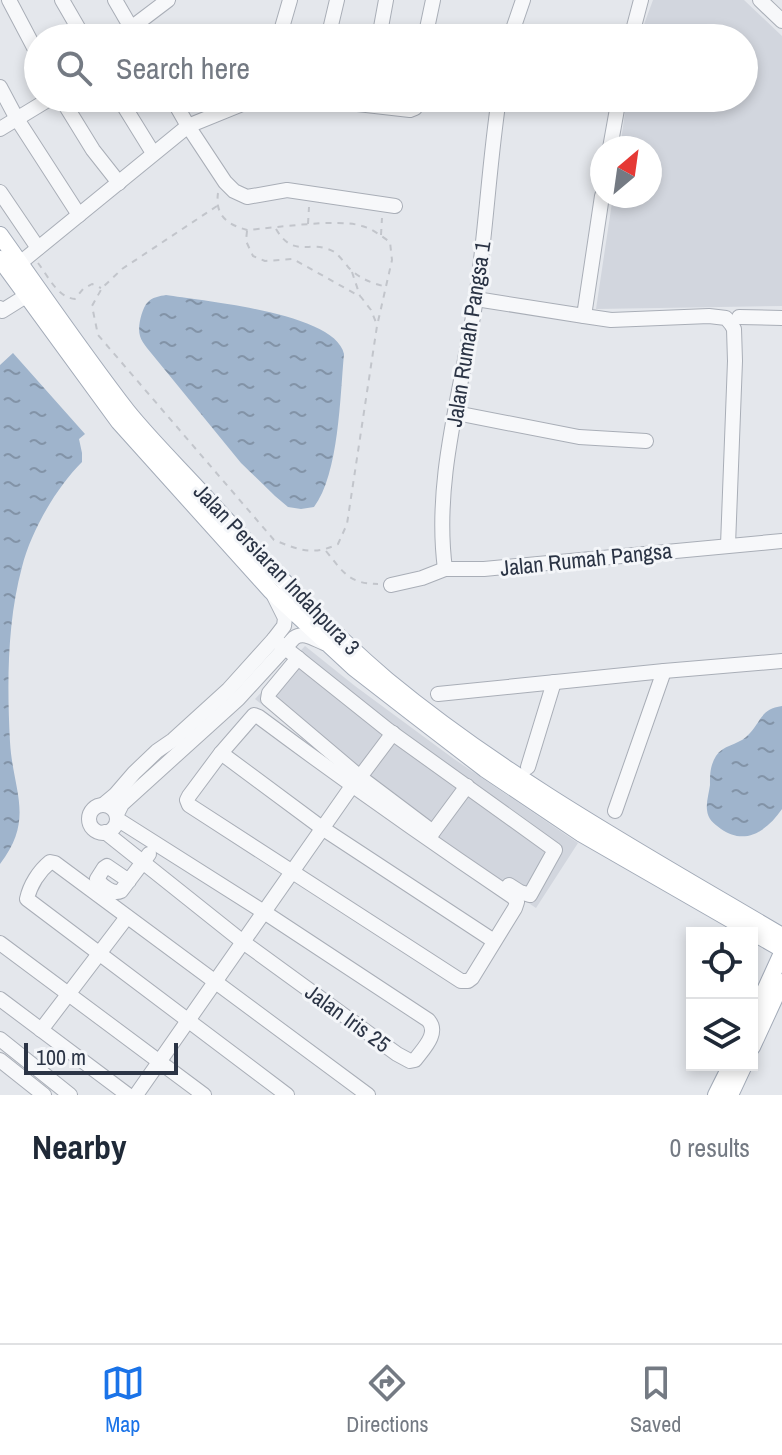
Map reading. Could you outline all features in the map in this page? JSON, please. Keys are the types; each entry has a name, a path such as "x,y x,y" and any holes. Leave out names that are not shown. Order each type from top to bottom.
{"main road":[{"name":"Jalan Persiaran Indahpura 3","path":"0,235 30,255 80,349 130,414 281,580 371,666 519,777 588,822 782,936"},
{"name":"Jalan Persiaran Indahpura 3","path":"0,259 119,422 271,591 328,645 455,747 552,814 782,951"},
{"path":"758,1005 782,951"},
{"path":"758,1034 782,982"},
{"path":"716,1095 728,1071"},
{"path":"730,1095 741,1071"}],"street":[{"path":"9,0 24,28"},
{"path":"62,0 76,24"},
{"path":"115,0 129,24"},
{"path":"143,24 168,0"},
{"path":"283,24 290,0"},
{"path":"331,24 337,0"},
{"path":"382,24 386,0"},
{"path":"428,24 433,0"},
{"path":"515,24 523,0"},
{"path":"635,24 641,0"},
{"path":"760,0 782,21"},
{"path":"0,87 79,215"},
{"path":"0,129 28,112"},
{"path":"70,112 93,150 119,183"},
{"path":"128,112 153,153"},
{"path":"180,112 225,182 247,197 287,190 390,206"},
{"path":"0,192 30,255 188,126 222,112"},
{"name":"Jalan Rumah Pangsa 1","path":"445,569 442,512 445,483 476,299 497,112"},
{"path":"612,136 616,112"},
{"path":"584,316 600,208"},
{"path":"1,311 26,296"},
{"path":"476,299 611,320 726,318 734,329 735,361 728,545"},
{"path":"739,317 782,318"},
{"path":"456,413 579,437 646,441"},
{"name":"Jalan Rumah Pangsa","path":"391,585 445,569 484,569 782,541"},
{"path":"271,591 285,618 280,644 238,699 122,804 115,827 105,832 92,827 89,819 95,807 103,805 115,795 157,751 280,644 305,634 328,645"},
{"path":"280,644 298,658 393,733 555,850 530,895 520,892 433,832 356,782 259,717 254,715 189,796 189,805 461,981 468,981 517,902 356,782 268,698 298,658"},
{"path":"438,694 782,661"},
{"path":"615,811 664,671"},
{"path":"528,767 554,682"},
{"path":"136,1095 322,828 393,733"},
{"path":"221,753 322,828 494,941"},
{"path":"433,832 467,786"},
{"path":"103,805 114,809 117,817"},
{"name":"Jalan Iris 25","path":"105,832 243,942 397,1054 410,1061 415,1060 433,1032 428,1020 117,817"},
{"path":"129,881 157,845"},
{"path":"287,1095 27,899 29,889 44,867 50,862 55,863 368,1095"},
{"path":"41,1030 127,917"},
{"path":"0,943 204,1095"},
{"path":"0,999 128,1095"},
{"path":"0,1039 70,1095"},
{"path":"0,1060 44,1095"}],"path":[{"path":"308,225 310,194"},
{"path":"217,206 234,226 247,230 275,228 339,223 359,225 390,242 392,260 377,326 347,524 338,544 325,550 300,551 274,540 98,335 92,306 102,288 122,269 217,206"},
{"path":"381,236 390,206"},
{"path":"275,228 283,241 292,246 319,247 336,253 367,282 387,287"},
{"path":"247,230 246,241 253,256 265,261 293,259 361,297"},
{"path":"30,255 67,298 75,299 92,284 102,288"},
{"path":"352,271 361,297 371,310 377,326"},
{"path":"325,550 344,573 361,584 391,585"}],"shaded area":[{"path":"653,0 744,0 782,36 782,306 596,309 611,208 662,208 662,136 622,136 625,112 758,112 758,24 644,24"},
{"path":"305,646 454,759 578,843 536,908 445,847 255,699"}],"water":[{"path":"166,295 266,311 318,328 336,340 344,354 337,434 329,475 314,507 288,507 275,496 241,463 144,344 139,328 143,309 151,299"},
{"path":"13,353 85,434 79,439 82,462 63,484 38,525 26,553 17,588 9,654 8,698 19,818 11,848 0,864 0,365"},
{"path":"782,706 782,809 770,824 755,834 730,834 713,823 708,813 713,763 722,750 746,737 764,714"}]}
